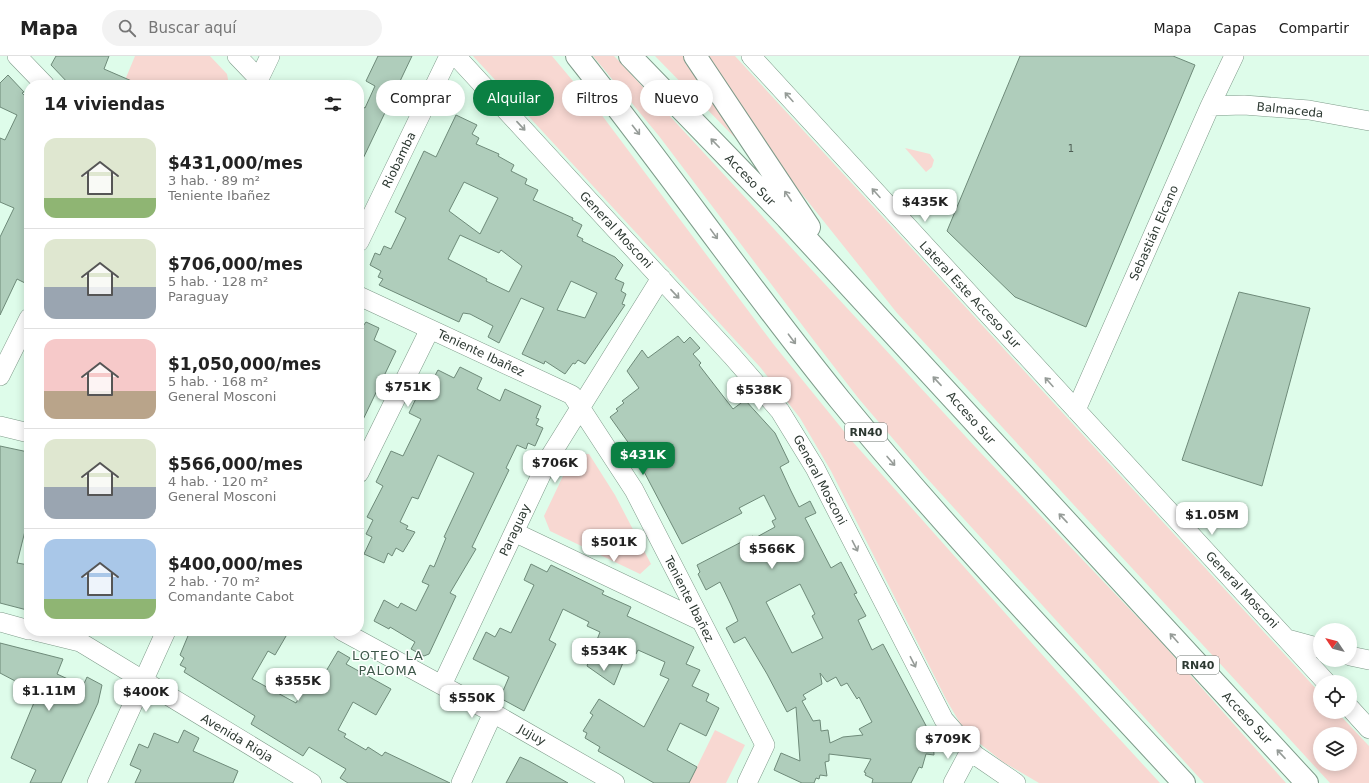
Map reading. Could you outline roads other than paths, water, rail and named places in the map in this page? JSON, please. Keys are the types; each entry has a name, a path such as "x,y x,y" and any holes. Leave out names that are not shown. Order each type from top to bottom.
{"highway":[{"name":"RN40","path":"577,56 655,155 804,355 881,450 996,579 1184,783"},
{"name":"Acceso Sur","path":"630,56 771,202 859,296 1308,783"},
{"path":"695,56 780,184 859,296"}],"street":[{"path":"18,56 40,80"},
{"path":"237,56 255,80"},
{"path":"258,80 270,56"},
{"name":"Riobamba","path":"364,232 449,56"},
{"name":"General Mosconi","path":"456,56 766,394 789,424 815,468 933,702 950,729 970,751 986,764 1016,783"},
{"name":"Lateral Este Acceso Sur","path":"751,56 1076,410"},
{"name":"Sebastián Elcano","path":"1076,410 1210,106 1234,56"},
{"name":"Balmaceda","path":"1210,106 1244,105 1309,110 1369,121"},
{"name":"Paraguay","path":"442,685 549,458 661,278"},
{"name":"Teniente Ibañez","path":"364,298 572,395 634,490 765,745 747,783"},
{"path":"0,376 24,328"},
{"path":"364,463 430,329"},
{"name":"General Mosconi","path":"1076,410 1320,675"},
{"path":"0,426 24,433"},
{"path":"514,532 701,621"},
{"path":"0,622 24,629"},
{"name":"Avenida Rioja","path":"55,636 80,642 143,681 283,775 312,783"},
{"path":"97,783 164,636"},
{"name":"Jujuy","path":"351,636 493,713 615,783"},
{"path":"1287,639 1313,646"},
{"path":"1357,657 1369,660"},
{"path":"462,783 493,713"},
{"path":"1357,716 1369,729"},
{"path":"953,783 970,751"}],"district":[{"name":"LOTEO LA PALOMA","path":"388,662"}]}
